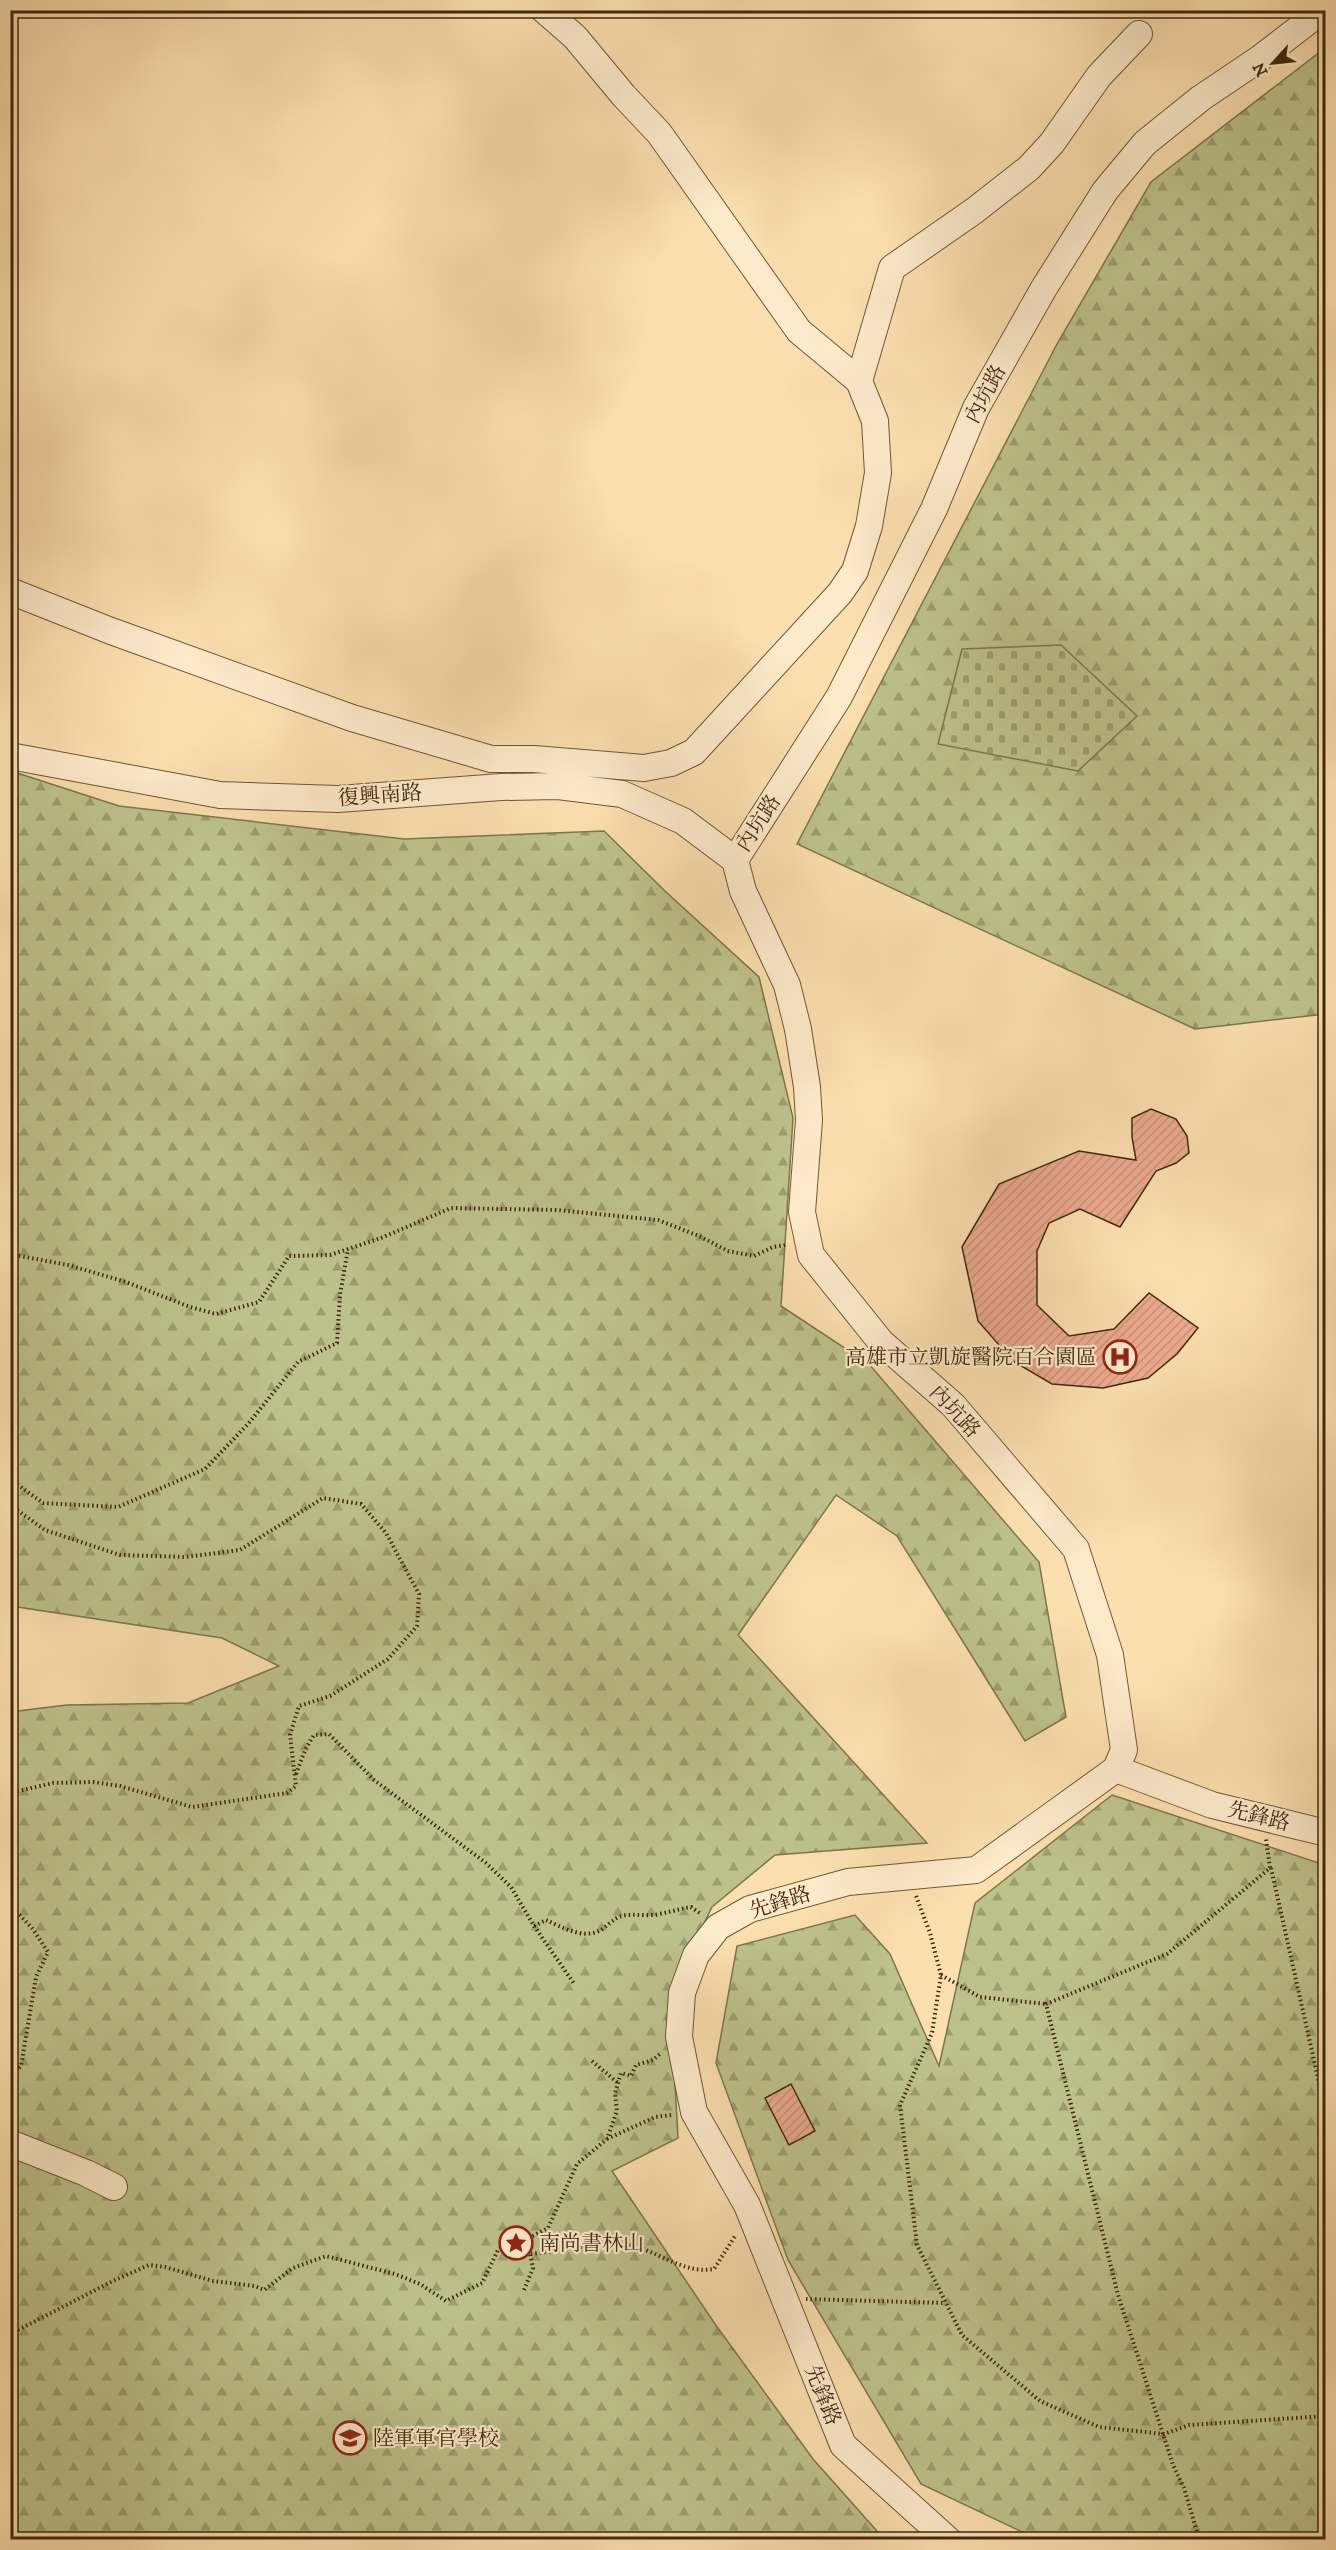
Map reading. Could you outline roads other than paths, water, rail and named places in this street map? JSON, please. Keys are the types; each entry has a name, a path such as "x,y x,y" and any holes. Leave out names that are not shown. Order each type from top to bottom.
{"street":[{"path":"10,591 111,631 352,717 491,759 534,759 644,768 671,763 694,752 840,593 855,571 869,526 878,473 875,421 859,381 799,332 659,133 624,96 575,37 544,10"},
{"name":"內坑路","path":"1116,1769 1124,1750 1110,1654 1076,1549 953,1405 881,1342 811,1255 802,1212 808,1120 807,1087 798,1029 786,986 743,891 735,860 839,697 934,509 976,408 1044,288 1105,191 1145,143 1201,98 1259,59 1323,10"},
{"path":"859,381 892,268 974,211 1029,168 1053,143 1099,76 1139,34"},
{"name":"復興南路","path":"10,756 220,795 338,799 501,787 558,786 622,794 682,822 735,860"},
{"name":"先鋒路","path":"948,2540 843,2445 747,2205 694,2112 679,2037 682,1994 696,1956 718,1927 750,1909 838,1885 976,1870 1116,1769 1212,1805 1326,1833"},
{"path":"10,2144 86,2173 114,2187"}],"place":[{"name":"高雄市立凱旋醫院百合園區","path":"1120,1357"},
{"name":"南尚書林山","path":"516,2243"},
{"name":"陸軍軍官學校","path":"350,2438"}]}
